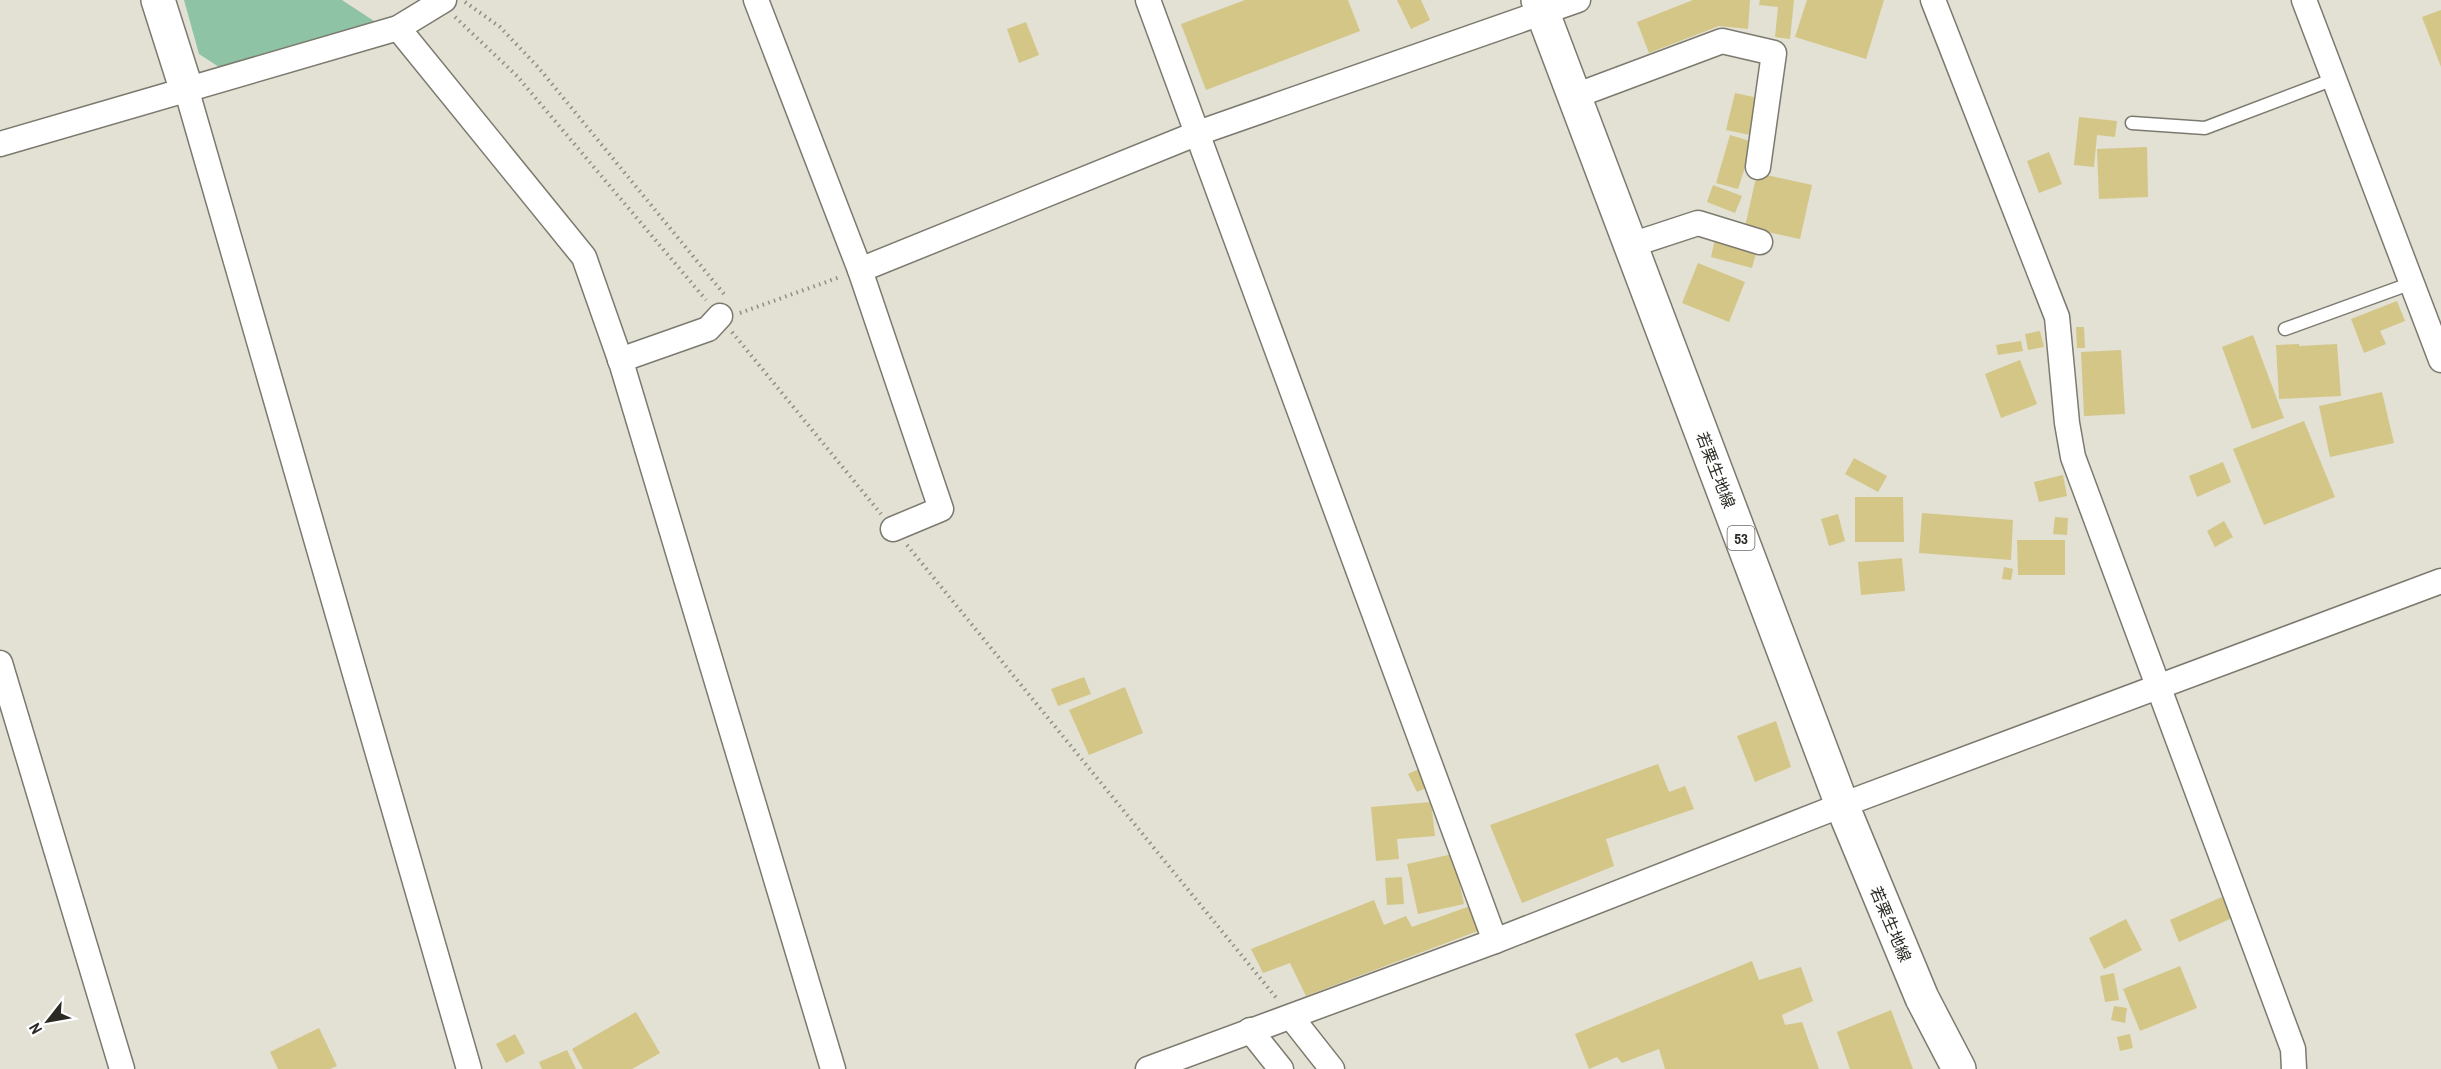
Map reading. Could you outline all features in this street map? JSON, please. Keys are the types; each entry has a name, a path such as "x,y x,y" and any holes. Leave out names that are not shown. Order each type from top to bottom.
{"main road":[{"path":"158,0 186,88"},
{"name":"若栗生地線","path":"1541,6 1842,805 1922,998 1959,1069"}],"street":[{"path":"756,0 860,270 941,509 893,528"},
{"path":"1148,0 1495,941"},
{"path":"860,270 1198,133 1541,6 1578,0"},
{"path":"1933,0 2058,317 2067,423 2073,457 2294,1049 2294,1069"},
{"path":"2304,0 2441,360"},
{"path":"0,144 398,28 445,1"},
{"path":"398,28 584,257 620,360 833,1069"},
{"path":"1575,96 1722,41 1774,53 1758,167"},
{"path":"186,88 469,1069"},
{"path":"1631,245 1698,223 1760,242"},
{"path":"620,360 708,329 726,305"},
{"path":"1148,1069 1495,941 1842,805 2441,581"},
{"path":"0,663 122,1069"},
{"path":"1291,1017 1332,1069"},
{"path":"1250,1030 1281,1069"}],"lane":[{"path":"2132,123 2205,128 2334,79"},
{"path":"2285,329 2412,283"}],"path":[{"path":"445,1 517,76 726,305 740,314 860,270"},
{"path":"445,1 500,27 538,67 726,305 893,528 1291,1017"}],"green space":[{"path":"184,0 342,0 377,23 219,67 199,54"}],"building":[{"path":"1245,0 1348,0 1360,31 1206,90 1181,24"},
{"path":"1397,0 1421,0 1430,20 1411,29"},
{"path":"1693,0 1750,0 1748,29 1719,26 1649,53 1637,22"},
{"path":"1760,0 1794,0 1790,39 1775,37 1778,7 1759,5"},
{"path":"1807,0 1884,0 1866,59 1795,37"},
{"path":"2441,10 2441,67 2422,17"},
{"path":"1026,22 1039,55 1019,63 1007,29"},
{"path":"1735,93 1763,99 1755,136 1726,130"},
{"path":"2079,117 2117,121 2115,137 2097,135 2094,167 2074,165"},
{"path":"1730,135 1753,142 1738,189 1716,183"},
{"path":"2147,147 2148,197 2099,199 2097,149"},
{"path":"2049,152 2062,184 2039,193 2027,161"},
{"path":"1757,173 1812,185 1800,239 1745,227"},
{"path":"1713,185 1742,196 1735,213 1707,202"},
{"path":"1715,239 1757,250 1752,268 1711,257"},
{"path":"1698,263 1745,282 1729,322 1682,303"},
{"path":"2397,301 2405,321 2380,331 2386,344 2364,353 2351,319"},
{"path":"2076,327 2084,327 2085,348 2077,348"},
{"path":"2040,331 2044,347 2028,350 2025,334"},
{"path":"2253,335 2284,418 2252,429 2222,347"},
{"path":"2021,341 2023,351 1998,355 1996,345"},
{"path":"2299,344 2299,346 2337,344 2341,396 2279,399 2276,345"},
{"path":"2121,350 2125,414 2084,416 2081,352"},
{"path":"2020,360 2037,404 2001,418 1985,374"},
{"path":"2382,392 2394,443 2330,457 2319,406"},
{"path":"2304,421 2335,497 2264,525 2233,449"},
{"path":"1854,458 1887,476 1878,492 1845,474"},
{"path":"2223,462 2231,482 2197,497 2189,476"},
{"path":"2063,475 2067,496 2039,502 2034,482"},
{"path":"1855,497 1903,497 1904,542 1855,542"},
{"path":"1922,513 2013,520 2011,560 1919,553"},
{"path":"1838,514 1845,541 1829,546 1821,519"},
{"path":"2055,517 2068,518 2067,535 2053,534"},
{"path":"2224,521 2233,537 2215,547 2207,531"},
{"path":"2017,540 2065,540 2065,575 2018,575"},
{"path":"1902,558 1905,591 1861,595 1858,562"},
{"path":"2004,567 2013,569 2011,580 2002,579"},
{"path":"1084,677 1091,694 1058,706 1051,689"},
{"path":"1125,687 1143,733 1089,755 1069,710"},
{"path":"1776,721 1791,767 1755,782 1737,736"},
{"path":"1658,764 1669,792 1685,786 1694,809 1606,839 1614,866 1522,903 1490,825"},
{"path":"1419,769 1428,787 1417,792 1408,774"},
{"path":"1431,802 1435,836 1397,839 1399,859 1376,861 1371,807"},
{"path":"1453,854 1464,904 1418,914 1407,864"},
{"path":"1402,877 1404,904 1387,905 1385,878"},
{"path":"2222,897 2232,918 2179,942 2170,920"},
{"path":"1374,900 1384,925 1406,916 1412,927 1473,905 1483,929 1306,996 1290,963 1263,973 1251,949"},
{"path":"2126,919 2142,950 2104,969 2089,938"},
{"path":"1752,961 1759,980 1801,967 1813,1001 1782,1015 1785,1025 1802,1022 1819,1069 1665,1069 1659,1049 1622,1063 1617,1057 1589,1069 1575,1034"},
{"path":"2180,966 2197,1008 2140,1031 2123,989"},
{"path":"2114,973 2119,1000 2105,1002 2100,976"},
{"path":"2114,1006 2127,1008 2125,1023 2111,1020"},
{"path":"1891,1010 1913,1069 1850,1069 1837,1032"},
{"path":"636,1012 660,1053 632,1069 583,1069 572,1049"},
{"path":"319,1028 337,1066 330,1069 278,1069 270,1052"},
{"path":"515,1034 525,1053 506,1063 496,1044"},
{"path":"2130,1034 2133,1048 2120,1051 2117,1037"},
{"path":"567,1050 576,1069 542,1069 539,1062"}]}
